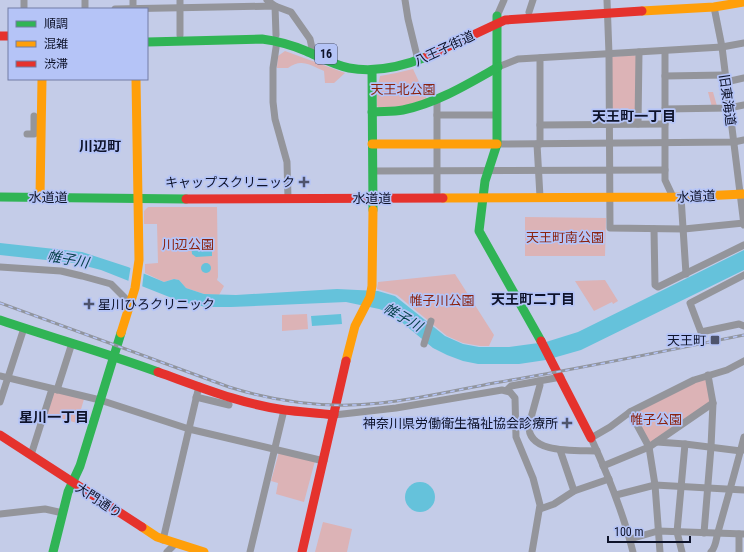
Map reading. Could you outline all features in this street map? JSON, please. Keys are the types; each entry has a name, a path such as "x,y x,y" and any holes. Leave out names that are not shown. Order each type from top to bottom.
{"main road":[{"name":"八王子街道","path":"148,35 258,34 277,38 336,64 357,70 385,70 419,61 506,14 607,7 744,2"},
{"name":"八王子街道","path":"148,42 277,38 293,39 340,60 366,64 390,63 417,56 497,20 607,7"},
{"path":"497,20 497,144 485,180 482,198 480,231 497,265 552,361 591,438"},
{"path":"372,112 402,110 423,104 498,67"},
{"path":"302,552 355,326 366,308 372,286 372,70"},
{"path":"40,196 42,80"},
{"path":"53,552 68,492 80,466 135,288 138,267 136,80"},
{"path":"372,144 497,144"},
{"name":"水道道","path":"0,197 610,198 742,194"},
{"path":"0,320 114,356 252,403 284,410 334,415"},
{"name":"大門通り","path":"0,435 157,538 204,552"}],"street":[{"path":"180,0 180,35"},
{"path":"267,0 275,6 291,12 310,39 312,48"},
{"path":"406,0 408,19 417,56"},
{"path":"497,20 504,0"},
{"path":"530,12 533,0"},
{"name":"旧東海道","path":"714,2 722,47 729,108 742,194 744,224"},
{"path":"148,9 275,6"},
{"path":"275,6 277,38 273,68 273,102 275,119 287,162 288,198"},
{"path":"607,7 610,124 610,228 684,229 744,224"},
{"path":"498,67 518,59 722,47 744,43"},
{"path":"665,51 665,180 677,197 684,229 686,274"},
{"path":"638,124 639,52"},
{"path":"540,58 540,125 538,144 540,197"},
{"path":"665,76 744,78"},
{"path":"437,98 437,198"},
{"path":"665,109 729,108 744,105"},
{"path":"437,115 497,115"},
{"path":"27,134 34,134 34,116"},
{"path":"540,125 665,124"},
{"path":"497,144 734,142 744,140"},
{"path":"373,171 665,170"},
{"path":"654,229 655,286 658,287 744,245"},
{"path":"0,267 23,271 61,271 82,276 110,284 127,300"},
{"path":"744,275 690,303 701,332 739,324 744,326"},
{"path":"424,344 431,321"},
{"path":"0,402 24,328"},
{"path":"31,455 72,343"},
{"path":"633,552 616,495 591,438 610,427 630,412 694,380 727,370 744,361"},
{"path":"704,533 713,403 708,375"},
{"path":"0,376 100,400 189,429 324,461"},
{"path":"507,390 511,386 560,377"},
{"path":"539,381 540,385 529,429 531,436 546,448 597,451"},
{"path":"163,540 199,386"},
{"path":"334,415 396,408 507,390 515,398 516,437 533,478 540,505 532,552"},
{"path":"196,397 229,405"},
{"path":"604,466 649,447 713,403"},
{"path":"250,552 284,410"},
{"path":"630,412 649,447 655,485 660,552"},
{"path":"711,552 714,549 717,534 731,490 744,437"},
{"path":"657,442 741,451"},
{"path":"682,552 677,532 685,444"},
{"path":"560,450 574,491"},
{"path":"540,509 554,504 574,491 608,478"},
{"path":"616,495 655,485 744,490"},
{"path":"0,514 45,509 63,513"},
{"path":"630,539 658,531 742,534 739,552"},
{"path":"167,552 175,544"}],"green space":[{"path":"285,51 345,73 334,83 325,83 324,71 310,65 297,63 288,68 277,68 278,56"},
{"path":"634,55 637,57 636,121 612,123 611,57"},
{"name":"天王北公園","path":"413,69 427,99 403,106 379,108 377,106 377,91 380,76"},
{"path":"708,92 713,92 717,106 712,107"},
{"name":"川辺公園","path":"148,207 217,207 217,280 224,286 219,295 204,294 186,288 179,280 174,279 164,282 145,273 145,264 158,263 157,224 144,224 144,211"},
{"name":"天王町南公園","path":"525,217 606,218 605,256 525,256"},
{"name":"帷子川公園","path":"455,274 494,335 489,346 463,343 447,336 397,295 377,289 378,282"},
{"path":"605,280 618,301 613,304 612,302 594,311 575,281"},
{"path":"307,314 308,329 282,331 282,315"},
{"name":"帷子公園","path":"708,376 711,401 650,443 632,413"},
{"path":"53,391 84,399 77,423 46,414"},
{"path":"279,452 315,461 304,502 276,494 278,483 271,481"},
{"path":"323,522 352,529 347,552 315,552"}],"water":[{"name":"帷子川","path":"0,243 82,252 128,267 164,282 174,279 179,280 186,288 204,294 236,295 337,289 378,291 395,296 445,336 463,344 479,347 509,347 546,342 578,332 744,250 744,270 581,350 546,360 519,364 478,364 463,361 433,348 388,312 379,309 346,302 206,307 182,302 101,270 74,263 0,255"},
{"path":"212,243 212,256 196,257 192,254 191,244"},
{"path":"204,263 208,263 211,268 208,273 204,273 201,270 201,266"},
{"path":"341,314 342,324 312,326 311,316"},
{"path":"420,482 430,487 435,497 430,507 420,512 410,507 405,497 410,487"}],"pier":[{"path":"131,265 144,271 142,288 128,283"}],"railway":[{"path":"0,303 229,387 248,393 286,401 323,405 361,405 409,399 744,335"}],"traffic: fast":[{"path":"497,16 497,144 485,181 479,231 541,341"},
{"path":"148,42 262,39 290,45 338,65 349,68 369,70 407,64 426,57"},
{"path":"372,112 403,110 428,103 498,67"},
{"path":"372,70 373,210"},
{"path":"0,197 186,199"},
{"path":"0,320 158,372"},
{"path":"53,552 68,492 80,466 121,333"}],"traffic: slow":[{"path":"642,11 714,7 744,2"},
{"path":"40,196 42,80"},
{"path":"121,333 135,288 139,260 136,80"},
{"path":"372,144 497,144"},
{"path":"443,198 681,197 744,194"},
{"path":"346,361 355,326 370,297 372,286 373,210"},
{"path":"142,527 157,537 204,552"}],"traffic: jam":[{"path":"426,57 505,20 642,11"},
{"path":"0,36 8,36"},
{"path":"186,199 443,198"},
{"path":"541,341 591,438"},
{"path":"302,552 346,361"},
{"path":"158,372 252,404 285,410 334,415"},
{"path":"0,435 142,527"}],"place":[{"name":"キャップスクリニック","path":"304,182"},
{"name":"星川ひろクリニック","path":"89,304"},
{"name":"天王町","path":"715,340"},
{"name":"神奈川県労働衛生福祉協会診療所","path":"567,423"}],"district":[{"name":"天王町一丁目","path":"634,116"},
{"name":"川辺町","path":"100,146"},
{"name":"天王町二丁目","path":"533,299"},
{"name":"星川一丁目","path":"54,417"}]}
